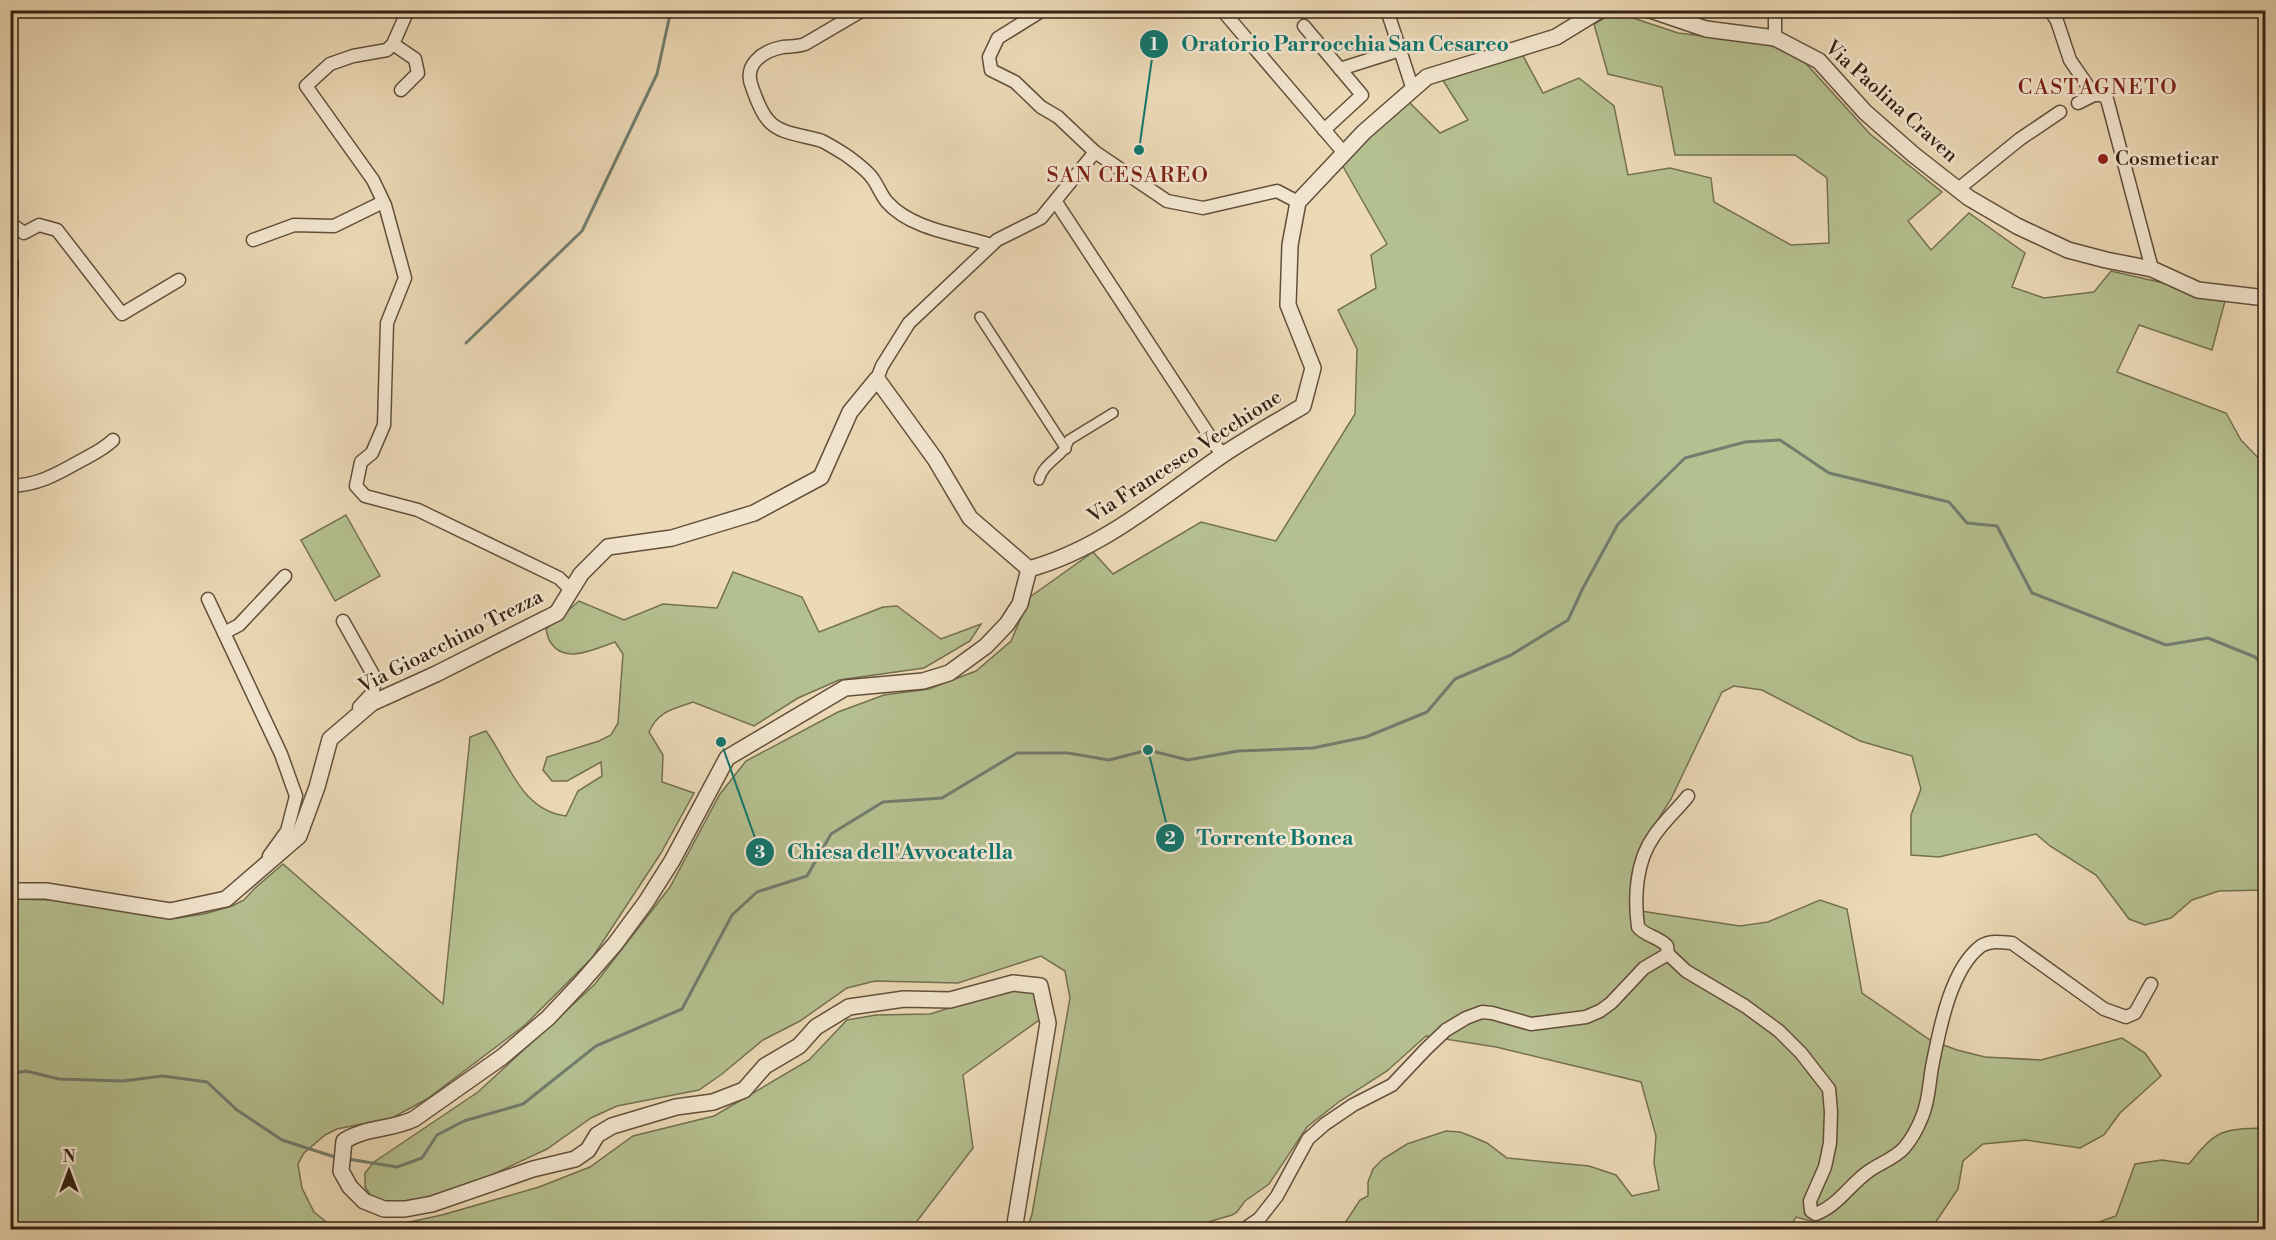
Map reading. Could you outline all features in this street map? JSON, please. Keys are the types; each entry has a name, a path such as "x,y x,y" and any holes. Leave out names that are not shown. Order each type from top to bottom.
{"street":[{"path":"408,10 393,44 387,50 353,56 330,64 306,86 373,180 383,202 405,278 387,323 384,425 372,453 362,462 356,486 365,496 418,510 559,578 571,590"},
{"path":"863,10 805,44 783,47 757,59 750,67 750,83 766,118 785,131 824,142 848,156 873,178 887,203 916,222 960,238 991,245"},
{"path":"1042,10 998,38 989,57 991,70 1015,82 1041,106 1058,117 1095,152 1167,201 1203,208 1277,191 1298,202 1364,132 1427,77 1556,37 1576,17 1600,10"},
{"path":"1222,10 1344,153"},
{"path":"1387,10 1413,90"},
{"name":"Via Paolina Craven","path":"1650,10 1706,29 1775,38 1819,60 1865,112 1957,190 2017,226 2068,250 2106,261 2152,269 2198,290 2265,298"},
{"path":"1775,10 1775,38"},
{"path":"2050,10 2057,21 2070,60 2094,94"},
{"path":"1304,26 1362,95 1324,130"},
{"path":"393,44 415,59 418,73 401,90"},
{"path":"1340,69 1400,50"},
{"path":"2079,103 2094,94 2102,95 2107,99 2152,269"},
{"path":"1957,190 2020,139 2060,112"},
{"path":"1014,1230 1048,1023 1040,986 1013,983 950,1000 904,999 849,1007 816,1027 798,1046 765,1066 744,1090 713,1102 676,1107 612,1126 597,1135 588,1150 575,1159 533,1169 432,1204 405,1209 384,1209 364,1201 350,1187 341,1171 342,1146 344,1141 351,1136 365,1130 414,1119 502,1057 548,1018 615,944 646,902 672,861 728,758 845,688 923,681 949,673 986,646 1007,624 1020,604 1029,569 970,518 935,459 877,379 882,366 909,324 997,240 1041,218 1095,152"},
{"path":"253,240 294,225 334,226 383,202"},
{"path":"1056,202 1222,455"},
{"name":"Via Francesco Vecchione","path":"1029,569 1065,557 1145,511 1222,455 1303,406 1313,368 1288,305 1290,245 1298,202"},
{"path":"10,223 24,233 39,225 57,230 122,314 179,280"},
{"path":"10,262 10,296"},
{"path":"980,317 1066,449"},
{"name":"Via Gioacchino Trezza","path":"10,891 46,891 170,911 226,899 299,836 317,787 330,739 372,703 436,674 557,613 581,574 608,547 672,538 754,513 821,477 850,412 877,379"},
{"path":"1040,480 1042,471 1066,449 1069,440 1113,413"},
{"path":"10,486 32,483 55,476 106,447 113,440"},
{"path":"224,633 239,625 285,576"},
{"name":"Via Gioacchino Trezza","path":"208,599 280,754 296,796 287,831 256,875"},
{"name":"Via Gioacchino Trezza","path":"343,621 375,678 374,692 344,720 347,724"},
{"path":"1688,796 1653,837 1642,857 1639,870 1638,927 1642,932 1661,939 1667,945 1668,954 1686,971 1745,1006 1779,1031 1801,1053 1829,1089 1830,1143 1825,1167 1810,1201 1811,1211 1816,1214 1826,1210 1841,1198 1870,1170 1897,1154 1910,1139 1927,1105 1932,1067 1951,991 1958,974 1981,946 1997,941 2012,944 2104,1009 2126,1017 2135,1014 2151,984"},
{"path":"1243,1230 1259,1219 1277,1196 1308,1139 1353,1105 1392,1085 1446,1030 1482,1012 1531,1024 1586,1017 1611,1003 1644,968 1668,954"}],"green space":[{"path":"1615,12 1678,33 1769,44 1800,57 1870,134 1942,192 1908,221 1931,250 1969,213 2025,253 2012,287 2044,298 2094,292 2111,271 2225,301 2212,350 2139,325 2117,372 2226,413 2241,440 2265,465 2265,890 2219,891 2192,900 2171,918 2145,925 2129,919 2096,875 2050,846 2036,834 1939,857 1911,855 1911,815 1921,789 1912,756 1860,741 1762,690 1734,686 1722,692 1671,799 1643,843 1632,873 1634,910 1740,926 1768,922 1820,900 1847,909 1862,993 1930,1040 1957,1050 1985,1057 2041,1060 2122,1038 2145,1053 2161,1076 2120,1113 2104,1135 2080,1148 2026,1140 1983,1144 1963,1161 1958,1189 1931,1229 1826,1229 1822,1224 1796,1217 1788,1230 1341,1229 1360,1200 1368,1196 1368,1182 1373,1169 1383,1159 1407,1144 1446,1131 1460,1132 1487,1143 1507,1158 1589,1166 1616,1175 1632,1196 1659,1190 1654,1163 1656,1136 1641,1082 1496,1047 1426,1036 1387,1071 1340,1101 1307,1127 1269,1184 1245,1201 1232,1215 1184,1229 1027,1229 1032,1214 1070,998 1065,971 1041,956 958,983 875,981 847,988 800,1021 763,1040 699,1090 617,1106 591,1118 547,1149 466,1187 397,1206 373,1199 365,1187 365,1173 374,1162 478,1092 595,984 670,887 720,794 746,761 838,712 884,695 929,689 976,671 1011,641 1030,597 1093,552 1113,574 1201,522 1276,541 1355,414 1357,349 1338,310 1376,288 1371,255 1387,244 1341,163 1408,101 1440,133 1468,120 1442,79 1521,52 1543,93 1579,78 1614,106 1628,175 1670,168 1711,178 1714,202 1791,245 1829,243 1827,178 1795,155 1675,155 1662,87 1608,74 1594,24"},
{"path":"346,515 380,576 335,601 301,540"},
{"path":"733,572 802,597 819,632 883,607 897,606 941,639 981,624 970,641 924,668 839,680 798,698 754,726 693,702 673,709 657,719 649,732 663,755 662,782 694,793 661,853 592,958 525,1025 427,1099 392,1118 337,1129 325,1135 304,1153 298,1164 302,1188 314,1212 335,1229 11,1229 10,899 55,900 178,918 204,914 244,900 283,864 443,1004 470,737 486,731 527,795 538,805 551,812 566,816 578,791 602,776 601,762 567,781 552,781 543,770 547,757 599,741 611,735 618,723 623,654 615,642 591,651 573,654 557,650 548,638 546,629 579,601 624,620 663,604 717,608"},
{"path":"1009,990 1036,993 1040,1006 1039,1020 963,1075 973,1148 911,1229 372,1230 442,1215 539,1187 590,1167 633,1136 714,1116 809,1060 847,1020 876,1015 930,1014"},
{"path":"2265,1128 2265,1229 2079,1229 2116,1216 2135,1164 2162,1160 2189,1164 2214,1137 2221,1133 2239,1129"}],"waterway":[{"path":"466,343 582,231 657,74 671,10"},
{"path":"348,1159 397,1167 422,1158 437,1135 464,1121 523,1104 596,1046 682,1009 732,915 757,892 807,876 831,834 883,802 942,798 1017,753 1068,753 1109,760 1148,750 1188,760 1238,751 1313,748 1366,737 1427,712 1455,679 1511,655 1568,620 1618,524 1685,458 1745,442 1780,440 1829,473 1949,502 1967,523 1997,526 2032,593 2166,645 2208,638 2255,657 2266,669"},
{"path":"10,1074 26,1071 59,1079 123,1081 163,1076 207,1082 237,1110 282,1140 338,1158"}],"place":[{"name":"Oratorio Parrocchia San Cesareo","path":"1139,150"},
{"name":"Cosmeticar","path":"2103,159"},
{"name":"Chiesa dell'Avvocatella","path":"721,742"},
{"name":"Torrente Bonea","path":"1148,750"}],"district":[{"name":"CASTAGNETO","path":"2098,88"},
{"name":"SAN CESAREO","path":"1128,176"}]}
